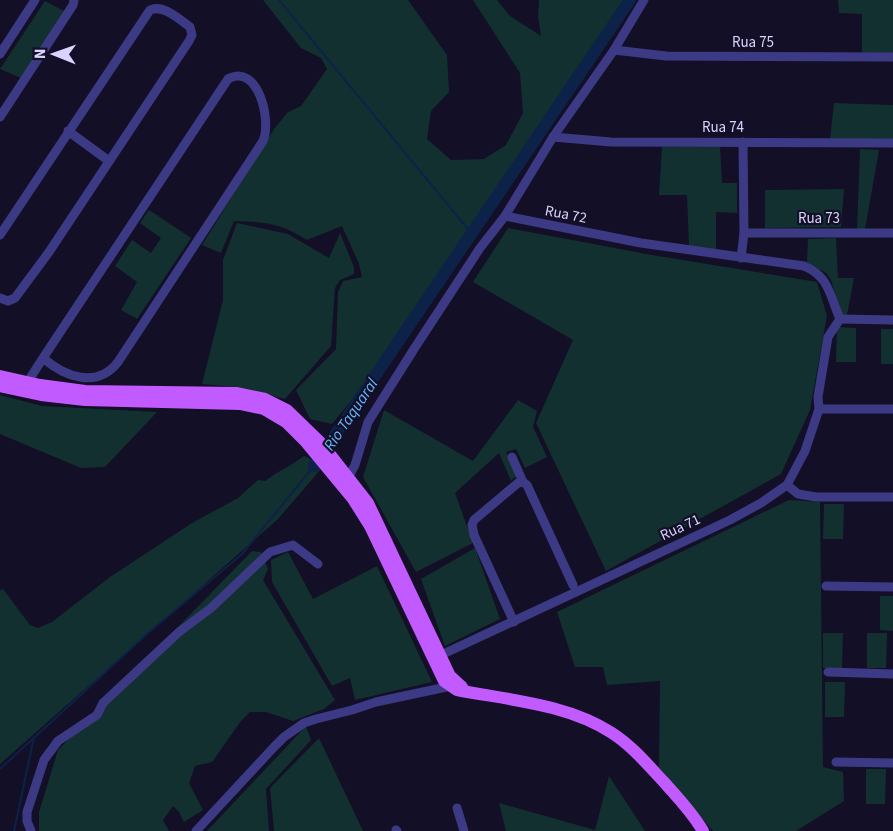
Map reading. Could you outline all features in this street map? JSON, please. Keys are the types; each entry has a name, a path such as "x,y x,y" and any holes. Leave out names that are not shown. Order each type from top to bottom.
{"main road":[{"path":"0,376 27,383 99,392 236,393 265,399 287,410 333,466 370,526 440,675 451,686 468,692 558,710 586,719 605,729 640,756 686,806 703,831"},
{"path":"0,386 41,395 85,400 229,403 256,407 286,422 317,448"},
{"path":"333,466 349,476 369,503 453,679 468,692"}],"street":[{"path":"0,54 35,0"},
{"path":"0,117 73,5 74,0"},
{"path":"349,476 368,422 480,248 505,216 553,137 614,50 644,0"},
{"path":"0,235 150,10 164,9 190,27 192,35 189,41 49,252 15,298 8,301 0,298"},
{"name":"Rua 75","path":"614,50 666,56 893,57"},
{"path":"27,383 43,358 228,79 235,75 242,76 261,95 267,129 263,141 118,362 110,372 92,378 63,372 43,358"},
{"path":"68,131 109,161"},
{"name":"Rua 74","path":"553,137 611,142 893,143"},
{"path":"741,258 744,233 743,142"},
{"name":"Rua 72","path":"505,216 589,234 804,266 825,280 840,319"},
{"name":"Rua 73","path":"744,233 893,233"},
{"path":"840,319 893,320"},
{"name":"Rua 71","path":"441,655 730,520 761,503 788,484 805,451 819,409 818,397 828,337 840,319"},
{"path":"819,409 893,409"},
{"path":"512,457 573,585"},
{"path":"514,622 474,535 472,525 474,520 518,483 523,482"},
{"path":"788,484 798,494 816,497 893,497"},
{"path":"31,831 27,822 27,812 44,760 58,741 97,715 103,703 179,632 211,608 242,580 270,552 293,545 318,564"},
{"path":"826,586 893,586"},
{"path":"828,672 893,674"},
{"path":"196,831 284,737 304,723 376,702 451,686"},
{"path":"836,762 893,763"},
{"path":"457,808 464,831"}],"green space":[{"path":"263,0 408,0 447,55 449,92 431,111 427,139 451,160 484,159 506,145 523,113 520,73 473,0 497,0 510,16 541,36 538,17 539,0 625,0 462,251 417,308 378,368 332,424 310,419 296,390 336,349 338,292 343,281 362,277 359,264 342,226 307,240 272,224 234,221 221,253 202,245 274,129 288,112 301,106 327,69 321,58 301,48"},
{"path":"838,0 893,0 893,54 862,54 862,14 839,13"},
{"path":"45,1 66,12 21,78 0,69"},
{"path":"834,103 893,105 893,139 830,139"},
{"path":"720,146 722,183 737,183 737,213 716,212 716,252 689,246 687,195 659,195 662,147"},
{"path":"860,149 879,150 865,229 857,229"},
{"path":"844,189 841,227 765,228 765,190"},
{"path":"149,210 191,238 137,319 121,310 137,282 115,266 132,240 151,253 161,238 140,223"},
{"path":"237,223 288,234 329,258 340,233 354,267 354,274 340,280 335,288 331,346 285,399 237,387 202,384 223,300 223,260"},
{"path":"508,228 652,255 817,282 827,316 810,410 781,474 606,571 536,423 573,340 473,282"},
{"path":"836,238 838,278 854,278 847,315 842,315 831,280 826,273 807,262 808,239"},
{"path":"837,327 856,328 856,362 836,362"},
{"path":"881,329 893,329 893,364 881,364"},
{"path":"0,395 42,406 157,412 105,467 81,468 0,434"},
{"path":"518,400 537,411 533,427 547,457 525,468 516,449 506,452 517,475 511,481 499,453 455,493 473,543 416,572 363,477 384,410 473,461"},
{"path":"304,456 321,469 278,519 0,764 0,590 3,589 30,625 38,628 52,622 110,577 192,523 238,498 258,480 265,481"},
{"path":"789,500 820,502 823,767 843,772 844,801 796,831 713,831 659,769 660,681 607,685 603,667 575,667 557,612"},
{"path":"824,504 844,504 843,539 823,539"},
{"path":"475,548 500,619 445,646 421,579"},
{"path":"252,551 261,552 268,569 263,580 335,700 324,709 293,721 266,712 250,712 212,762 195,766 189,783 203,810 184,822 173,806 163,820 169,831 39,831 39,812 58,750"},
{"path":"288,552 313,599 377,566 432,682 355,700 350,678 332,686 272,582 271,560"},
{"path":"880,596 893,596 893,631 880,630"},
{"path":"823,633 843,633 842,668 823,668"},
{"path":"867,633 887,633 886,668 867,668"},
{"path":"825,682 845,682 844,717 825,717"},
{"path":"306,726 311,740 266,789 269,831 207,831"},
{"path":"319,738 363,831 274,831 270,788"},
{"path":"866,769 886,769 885,804 866,804"},
{"path":"609,776 645,831 506,831 499,803 595,830"}],"waterway":[{"path":"279,0 472,234"},
{"name":"Rio Taquaral","path":"314,466 630,0"},
{"name":"Rio Taquaral","path":"0,769 148,633 242,554 314,466"},
{"path":"14,831 34,737"}]}
